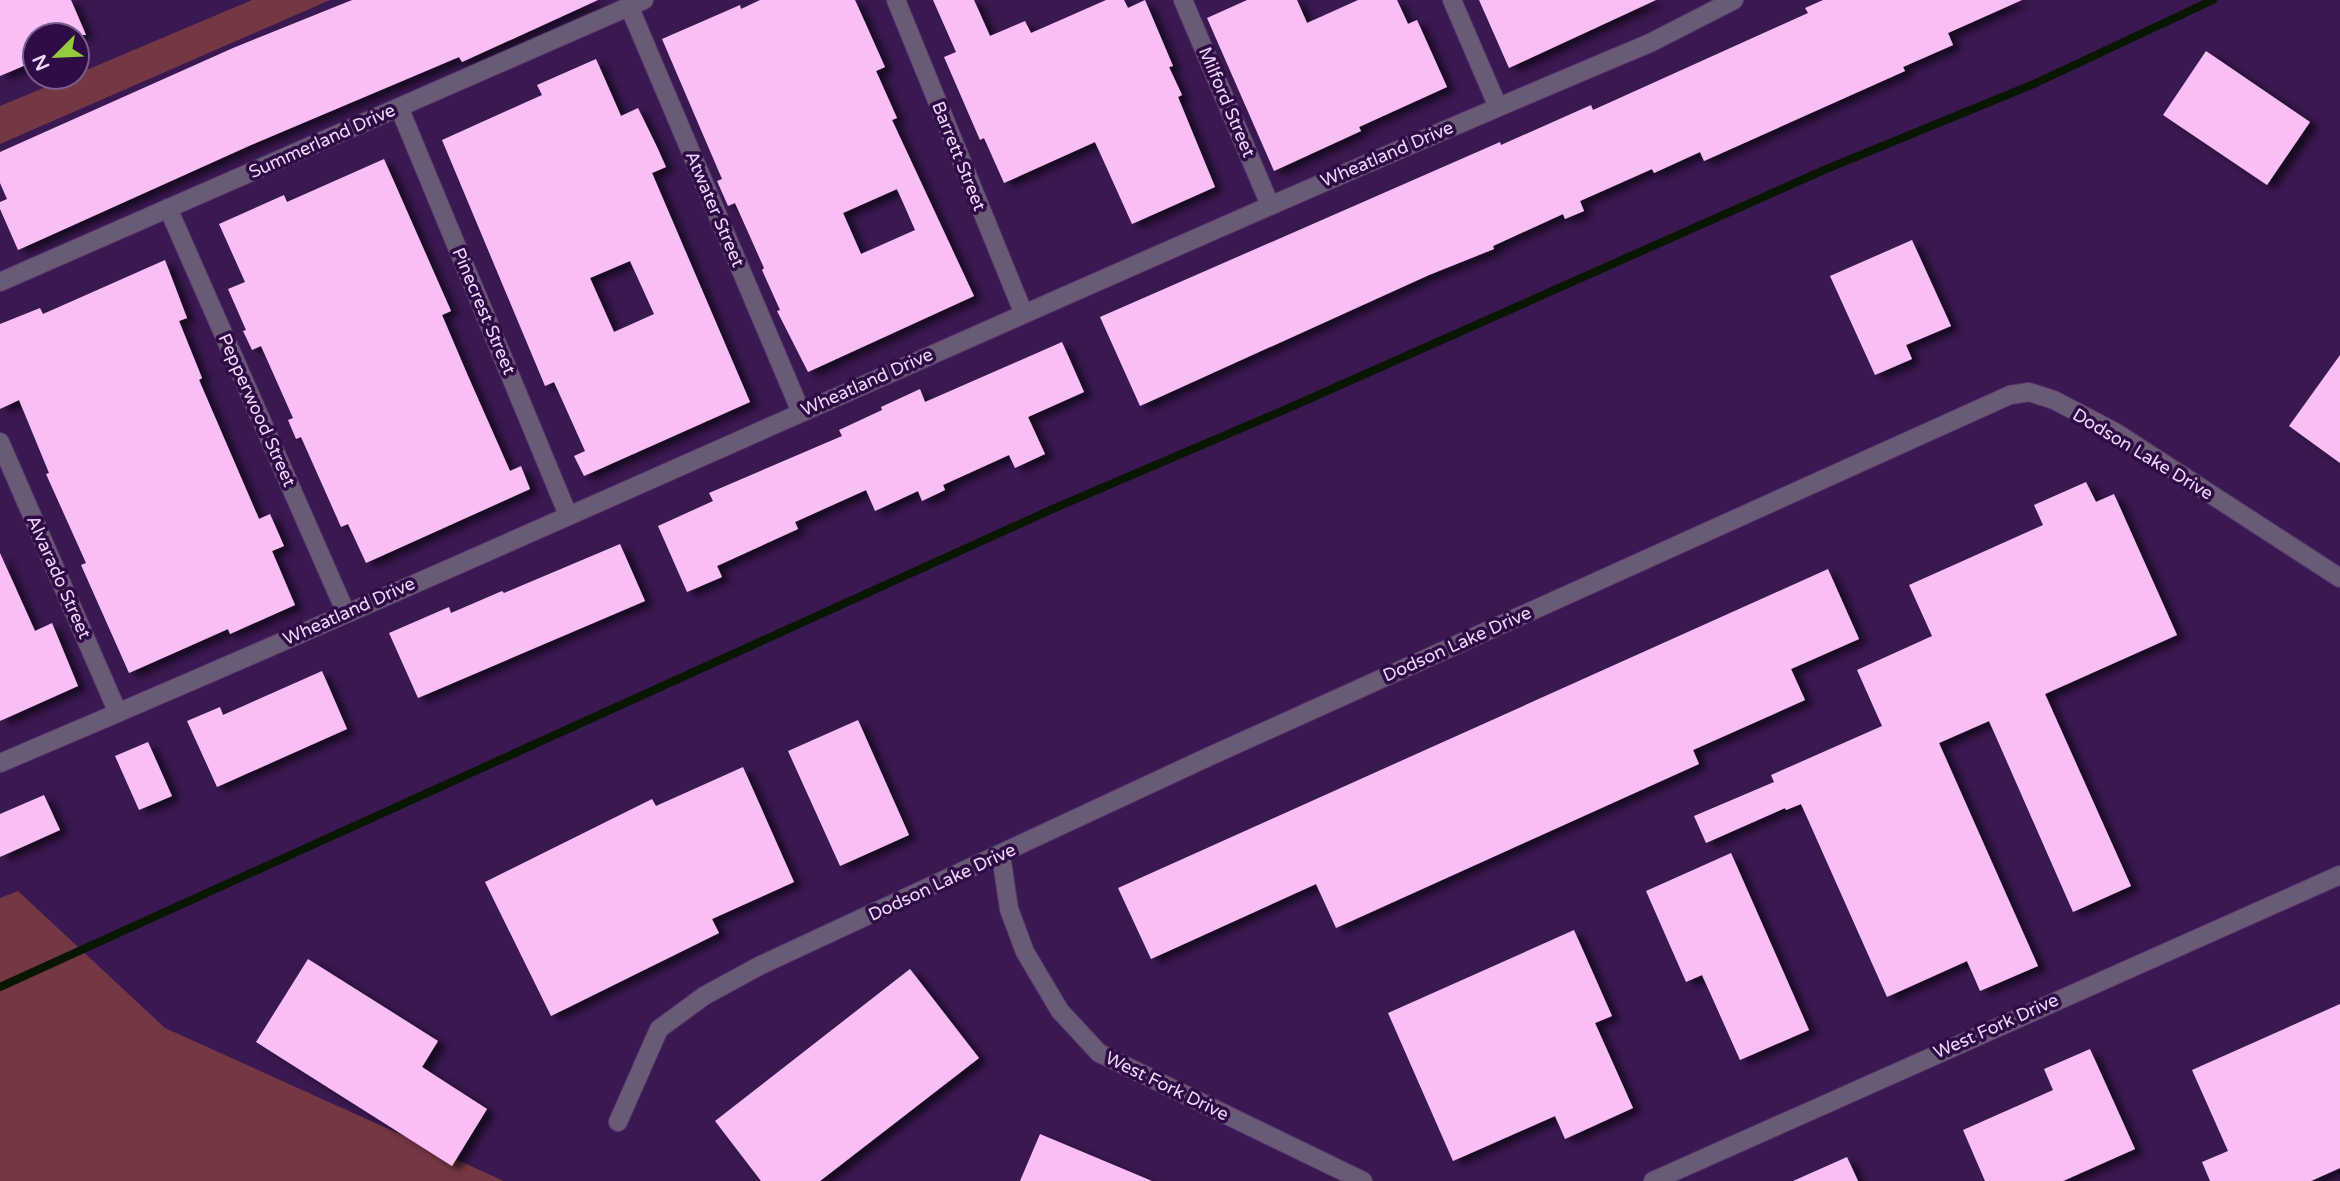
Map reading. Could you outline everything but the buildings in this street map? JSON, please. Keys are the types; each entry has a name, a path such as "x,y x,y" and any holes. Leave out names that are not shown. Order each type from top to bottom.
{"street":[{"name":"Barrett Street","path":"895,0 1023,312"},
{"name":"Milford Street","path":"1183,0 1270,205"},
{"path":"1452,0 1498,107"},
{"name":"Wheatland Drive","path":"0,763 346,613 1023,312 1650,43 1734,0"},
{"name":"Summerland Drive","path":"0,282 636,3"},
{"name":"Atwater Street","path":"636,3 801,412"},
{"name":"Pinecrest Street","path":"399,107 568,515"},
{"name":"Pepperwood Street","path":"168,208 346,613"},
{"name":"Dodson Lake Drive","path":"618,1122 659,1029 704,996 759,966 1208,757 2010,395 2029,392 2054,400 2115,432 2340,578"},
{"name":"Alvarado Street","path":"0,442 118,713"},
{"name":"West Fork Drive","path":"1001,855 1009,909 1025,952 1060,1011 1099,1053 1363,1181"},
{"name":"West Fork Drive","path":"1653,1181 2340,875"}],"shaded area":[{"path":"252,0 330,0 0,144 0,106 36,91 91,91 91,68"},
{"path":"18,891 165,1028 504,1181 0,1181 0,898"}],"waterway":[{"path":"0,987 1048,511 1291,407 1824,170 2036,83 2213,0"}]}
